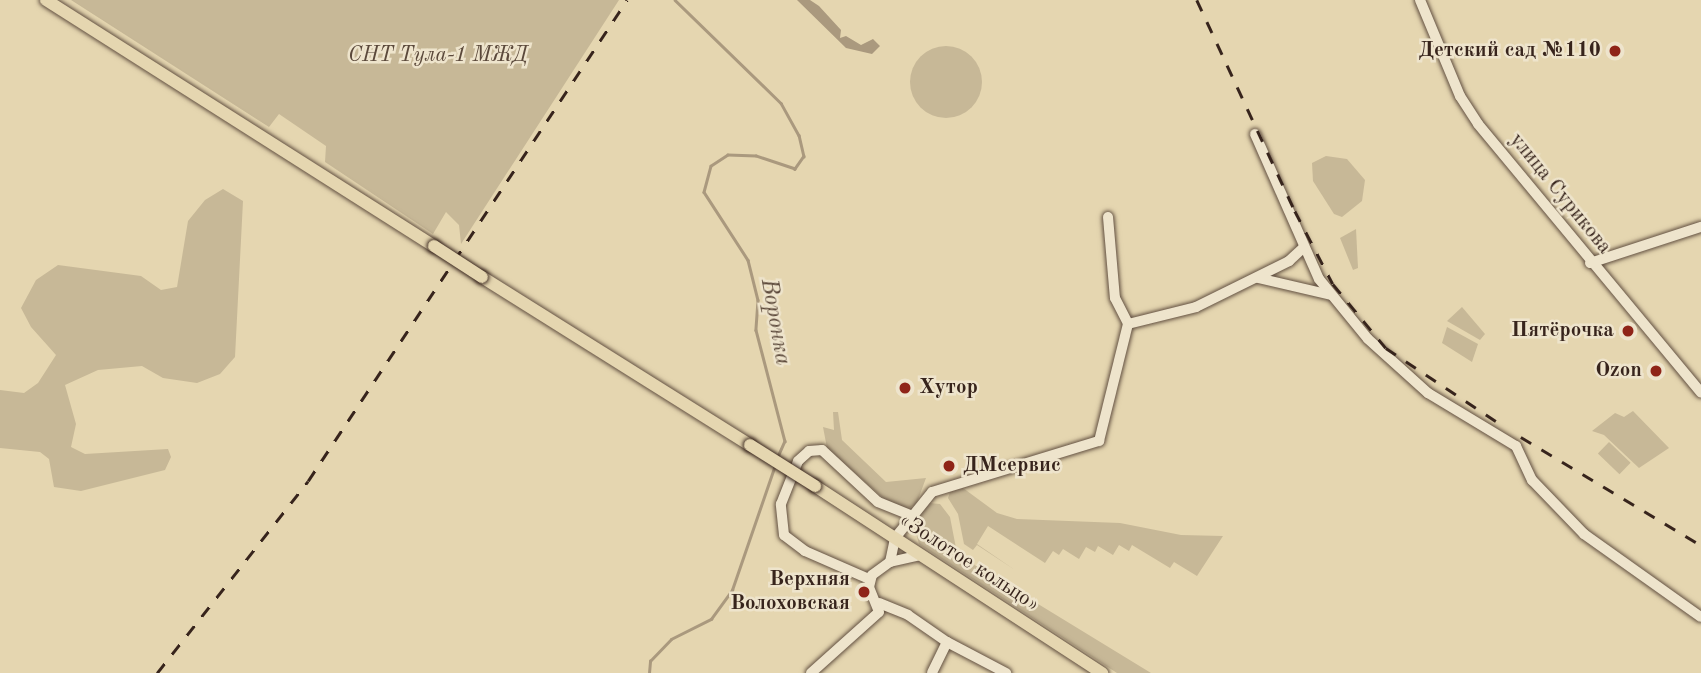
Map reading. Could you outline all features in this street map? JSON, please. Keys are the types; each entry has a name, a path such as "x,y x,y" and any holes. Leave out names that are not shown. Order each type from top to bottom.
{"main road":[{"name":"«Золотое кольцо»","path":"47,0 815,486 1102,673"}],"street":[{"name":"улица Сурикова","path":"1420,0 1460,96 1590,263 1701,393"},
{"path":"1255,134 1303,248 1331,295 1368,338 1421,388 1516,446 1532,480 1584,534 1701,617"},
{"path":"890,562 895,538 934,491 1099,441 1105,430 1109,387 1128,324 1115,298 1108,217"},
{"path":"1590,263 1675,239 1701,227"},
{"path":"1128,324 1196,307 1289,261 1303,248"},
{"path":"1257,278 1331,295"},
{"path":"869,579 805,551 784,535 781,504 798,461 809,451 822,450 878,502 912,516"},
{"path":"869,579 890,562 921,555"},
{"path":"869,579 870,590 879,603 930,628 947,642 1006,673"},
{"path":"811,673 878,613 879,603"},
{"path":"932,673 947,642"}],"green space":[{"name":"СНТ Тула-1 МЖД","path":"71,0 619,0 461,244 459,225 446,212 433,234 325,162 326,146 279,114 269,127"},
{"path":"946,46 966,52 976,62 982,82 976,102 966,112 946,118 926,112 916,102 910,82 916,62 926,52"},
{"path":"1326,156 1347,159 1365,180 1362,201 1342,217 1334,214 1313,181 1312,163"},
{"path":"223,189 243,201 235,357 220,374 197,383 163,378 142,366 98,370 65,385 76,424 71,447 85,454 168,449 171,457 165,470 81,491 54,487 49,459 40,452 0,448 0,390 24,393 38,383 56,355 31,327 21,308 36,280 58,265 141,276 161,290 177,287 188,221 205,200"},
{"path":"1356,229 1358,268 1353,270 1340,238"},
{"path":"1462,307 1485,334 1480,340 1447,321"},
{"path":"1447,327 1478,344 1472,362 1442,343"},
{"path":"1633,411 1669,448 1639,468 1604,435 1592,431 1615,413 1624,417"},
{"path":"833,412 838,412 842,440 886,482 926,478 916,505 905,509 890,504 827,448 823,427 834,430"},
{"path":"1609,442 1631,463 1619,474 1598,454"},
{"path":"963,488 997,513 1017,519 1120,523 1181,535 1223,536 1197,576 1174,562 1170,568 1132,545 1129,551 1119,545 1113,555 1098,546 1095,552 1086,547 1079,559 1063,549 1059,555 1053,551 1045,563 988,526 977,544 1015,570 977,545 973,550 964,544 958,514 948,498 950,492"},
{"path":"929,503 940,504 950,517 956,548 968,561 1151,673 1117,673 919,544 913,523"}],"shaded area":[{"path":"797,0 810,0 819,6 841,30 840,38 846,36 861,45 873,39 880,46 872,54 846,48"}],"waterway":[{"name":"Воронка","path":"675,0 781,103 799,135 804,156 795,169 756,156 728,155 711,166 704,192 748,260 758,300 756,330 785,441 777,459"},
{"name":"Воронка","path":"649,673 650,661 671,639 711,619 732,590 775,465"}],"railway":[{"path":"157,673 308,481 627,0"},
{"path":"1197,0 1295,211 1333,284 1386,348 1499,423"},
{"path":"1521,437 1701,545"}],"place":[{"name":"Детский сад №110","path":"1615,51"},
{"name":"Пятёрочка","path":"1628,331"},
{"name":"Ozon","path":"1656,371"},
{"name":"Хутор","path":"905,388"},
{"name":"ДМсервис","path":"949,466"},
{"name":"Верхняя Волоховская","path":"864,592"}]}
